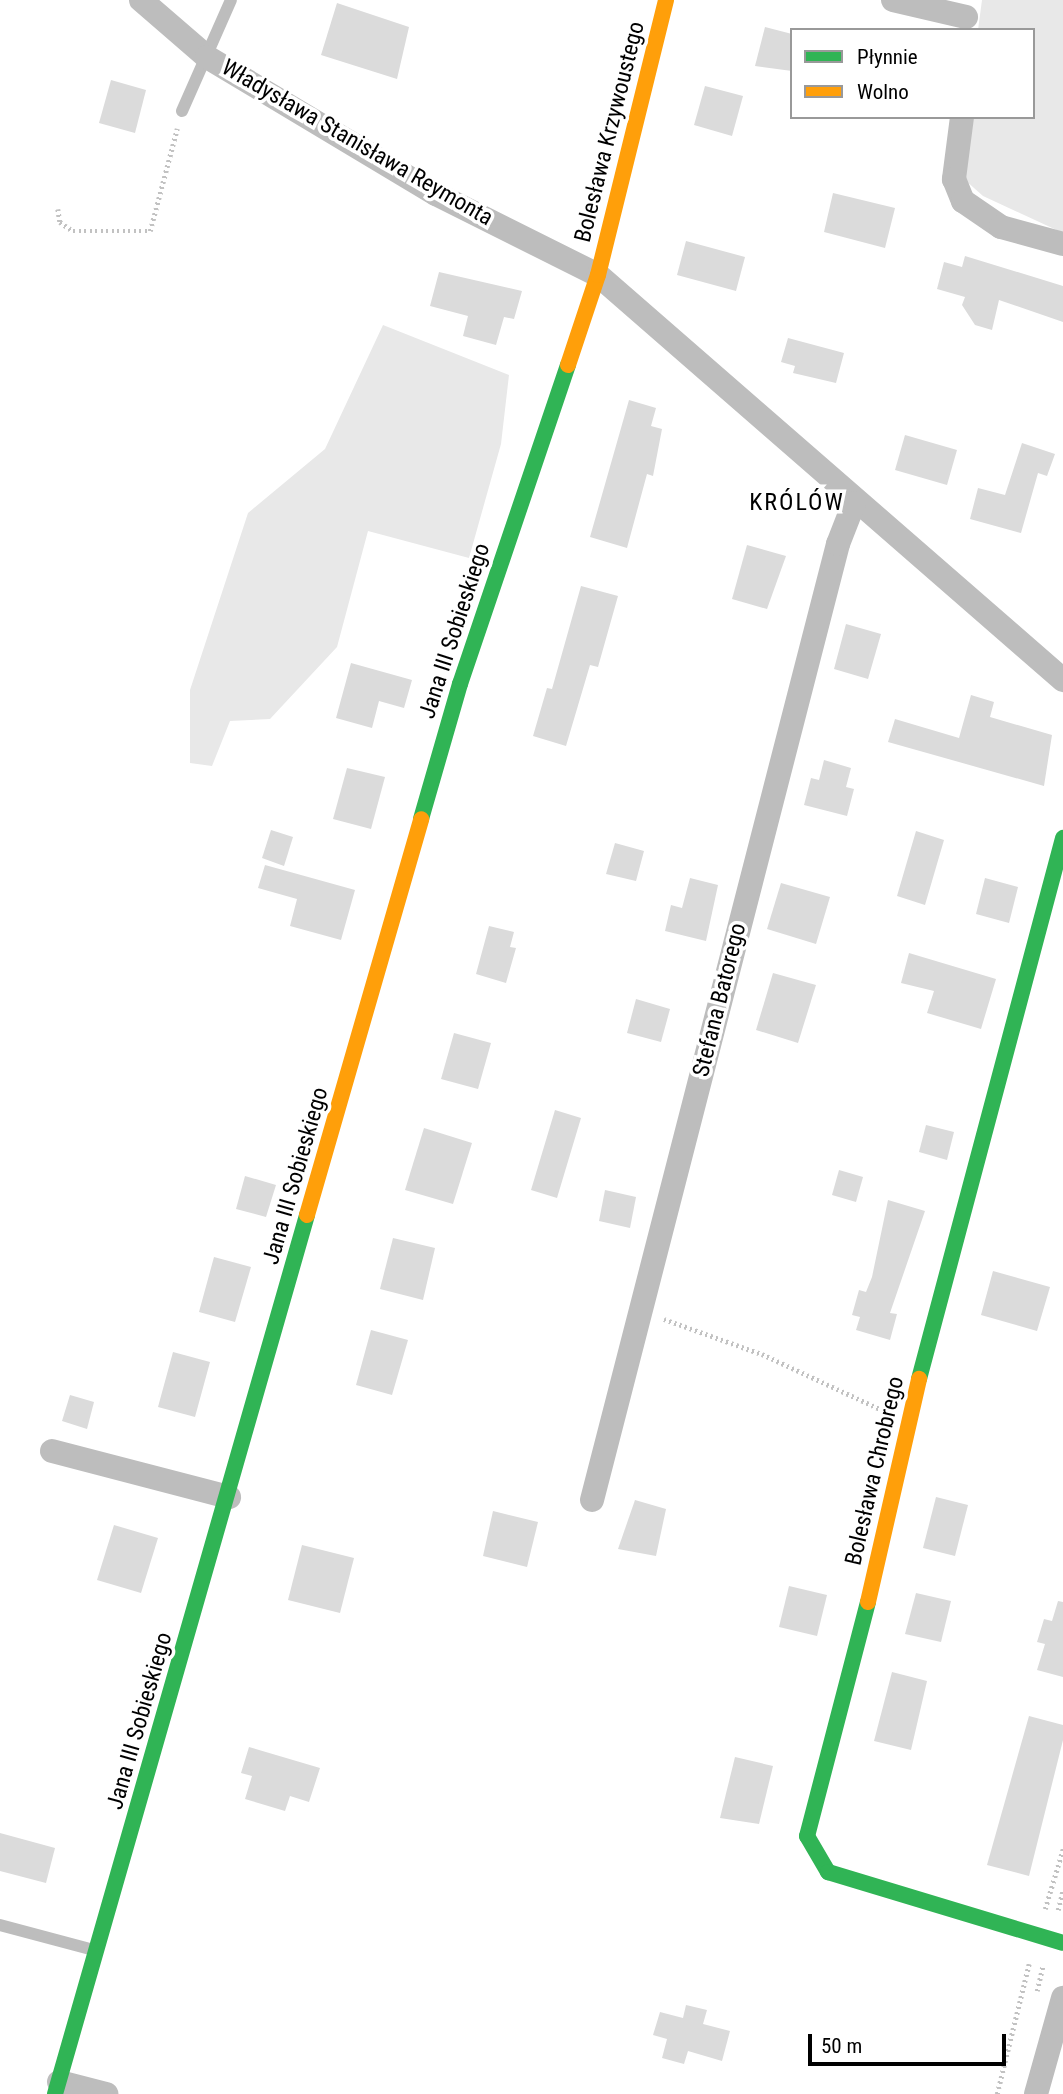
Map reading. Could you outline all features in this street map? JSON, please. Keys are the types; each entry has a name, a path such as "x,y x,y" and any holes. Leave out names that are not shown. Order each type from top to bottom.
{"street":[{"name":"Władysława Stanisława Reymonta","path":"141,0 208,57 436,194 597,275 854,503 1063,680"},
{"name":"Bolesława Krzywoustego","path":"597,275 666,0"},
{"path":"893,0 968,16"},
{"path":"962,119 954,179 963,201 1001,227 1063,244"},
{"name":"Jana III Sobieskiego","path":"57,2088 229,1497 460,684 597,275"},
{"name":"Stefana Batorego","path":"592,1500 838,544 854,503"},
{"name":"Bolesława Chrobrego","path":"1063,838 907,1424 849,1689 807,1836 828,1872 1063,1943"},
{"path":"52,1451 229,1497"},
{"path":"1036,2094 1063,1998"},
{"path":"57,2088 106,2094"}],"lane":[{"path":"182,111 231,0"},
{"path":"0,1925 96,1950"}],"path":[{"path":"58,209 60,222 73,231 150,231 182,111"},
{"path":"640,1310 762,1354 907,1424"},
{"path":"998,2094 1037,1935 1063,1849"}],"shaded area":[{"path":"982,0 1063,0 1063,233 983,196 965,180 971,119 1035,119 1035,28 978,28"},
{"path":"383,325 509,375 501,444 469,558 368,531 337,647 270,719 230,721 212,766 190,763 190,690 248,513 325,449"}],"building":[{"path":"337,3 409,27 397,79 321,55"},
{"path":"765,27 790,33 790,71 755,66"},
{"path":"111,80 146,90 135,133 99,123"},
{"path":"705,86 743,96 732,136 694,125"},
{"path":"833,193 895,208 885,248 824,232"},
{"path":"686,241 745,257 736,291 677,275"},
{"path":"965,256 1063,286 1063,322 999,300 992,330 975,325 962,305 965,297 937,289 944,262 962,267"},
{"path":"439,272 522,291 514,319 504,317 496,345 463,336 468,316 430,306"},
{"path":"788,338 844,353 836,383 793,373 795,366 781,362"},
{"path":"629,400 656,408 651,426 662,429 653,476 647,474 627,548 590,537"},
{"path":"905,435 957,450 947,485 895,470"},
{"path":"1022,443 1055,454 1047,476 1038,473 1021,533 970,519 978,488 1005,495"},
{"path":"747,545 786,556 767,609 732,599"},
{"path":"581,586 618,596 598,667 590,665 566,746 533,736 547,688 552,689"},
{"path":"846,624 881,634 868,679 834,669"},
{"path":"351,663 412,680 404,708 379,701 372,728 336,718"},
{"path":"971,695 994,702 990,717 1052,735 1044,786 888,742 895,719 959,738"},
{"path":"824,760 851,768 846,787 854,789 847,816 804,805 811,778 819,780"},
{"path":"347,768 385,777 371,829 333,819"},
{"path":"271,830 293,837 284,866 262,858"},
{"path":"916,831 944,840 925,905 897,896"},
{"path":"615,843 644,851 636,881 606,874"},
{"path":"265,865 355,890 341,940 290,926 297,899 258,888"},
{"path":"690,878 718,885 706,941 665,931 671,905 682,908"},
{"path":"985,878 1018,887 1009,923 976,914"},
{"path":"781,883 830,897 816,944 767,929"},
{"path":"489,926 514,932 510,947 516,948 506,983 476,974"},
{"path":"909,953 996,979 981,1029 927,1013 934,991 901,983"},
{"path":"773,973 816,985 798,1043 756,1030"},
{"path":"636,999 670,1009 661,1042 627,1033"},
{"path":"454,1033 491,1043 478,1089 441,1079"},
{"path":"555,1110 581,1118 557,1198 531,1190"},
{"path":"926,1125 954,1132 947,1160 919,1152"},
{"path":"424,1128 472,1143 453,1204 405,1190"},
{"path":"839,1170 863,1177 856,1202 832,1195"},
{"path":"245,1176 276,1185 266,1217 236,1209"},
{"path":"605,1190 636,1197 630,1228 599,1221"},
{"path":"888,1200 925,1211 890,1313 897,1314 890,1340 856,1330 860,1317 852,1315 859,1290 866,1292 872,1277"},
{"path":"393,1238 435,1248 423,1300 380,1289"},
{"path":"214,1257 251,1267 235,1322 199,1312"},
{"path":"993,1271 1050,1287 1037,1331 981,1315"},
{"path":"371,1330 408,1340 392,1395 356,1385"},
{"path":"173,1352 210,1362 195,1417 158,1407"},
{"path":"70,1395 94,1402 87,1429 62,1421"},
{"path":"936,1497 968,1505 955,1556 923,1548"},
{"path":"635,1500 666,1509 656,1556 618,1549"},
{"path":"493,1511 538,1522 527,1567 483,1556"},
{"path":"114,1525 158,1538 141,1593 97,1580"},
{"path":"302,1545 354,1558 340,1613 288,1600"},
{"path":"789,1586 827,1595 817,1636 779,1627"},
{"path":"916,1593 951,1601 941,1642 905,1634"},
{"path":"1058,1601 1063,1602 1063,1677 1037,1670 1045,1644 1037,1642 1044,1619 1052,1621"},
{"path":"892,1672 927,1681 911,1750 874,1741"},
{"path":"1029,1716 1063,1725 1063,1740 1029,1876 987,1865"},
{"path":"249,1747 320,1768 309,1802 290,1796 285,1811 245,1799 252,1776 241,1773"},
{"path":"735,1757 773,1766 759,1824 720,1818"},
{"path":"0,1833 55,1848 46,1883 0,1871"},
{"path":"686,2005 707,2010 703,2024 730,2031 722,2061 688,2051 684,2064 662,2058 667,2039 653,2035 660,2012 683,2018"}],"traffic: fast":[{"path":"421,819 460,684 568,365"},
{"path":"919,1379 1063,838"},
{"path":"55,2094 307,1215"},
{"path":"868,1602 807,1836 828,1872 1063,1943"}],"traffic: slow":[{"path":"568,365 598,275 666,0"},
{"path":"307,1215 421,819"},
{"path":"868,1602 919,1379"}],"district":[{"name":"KRÓLÓW","path":"797,503"}]}
